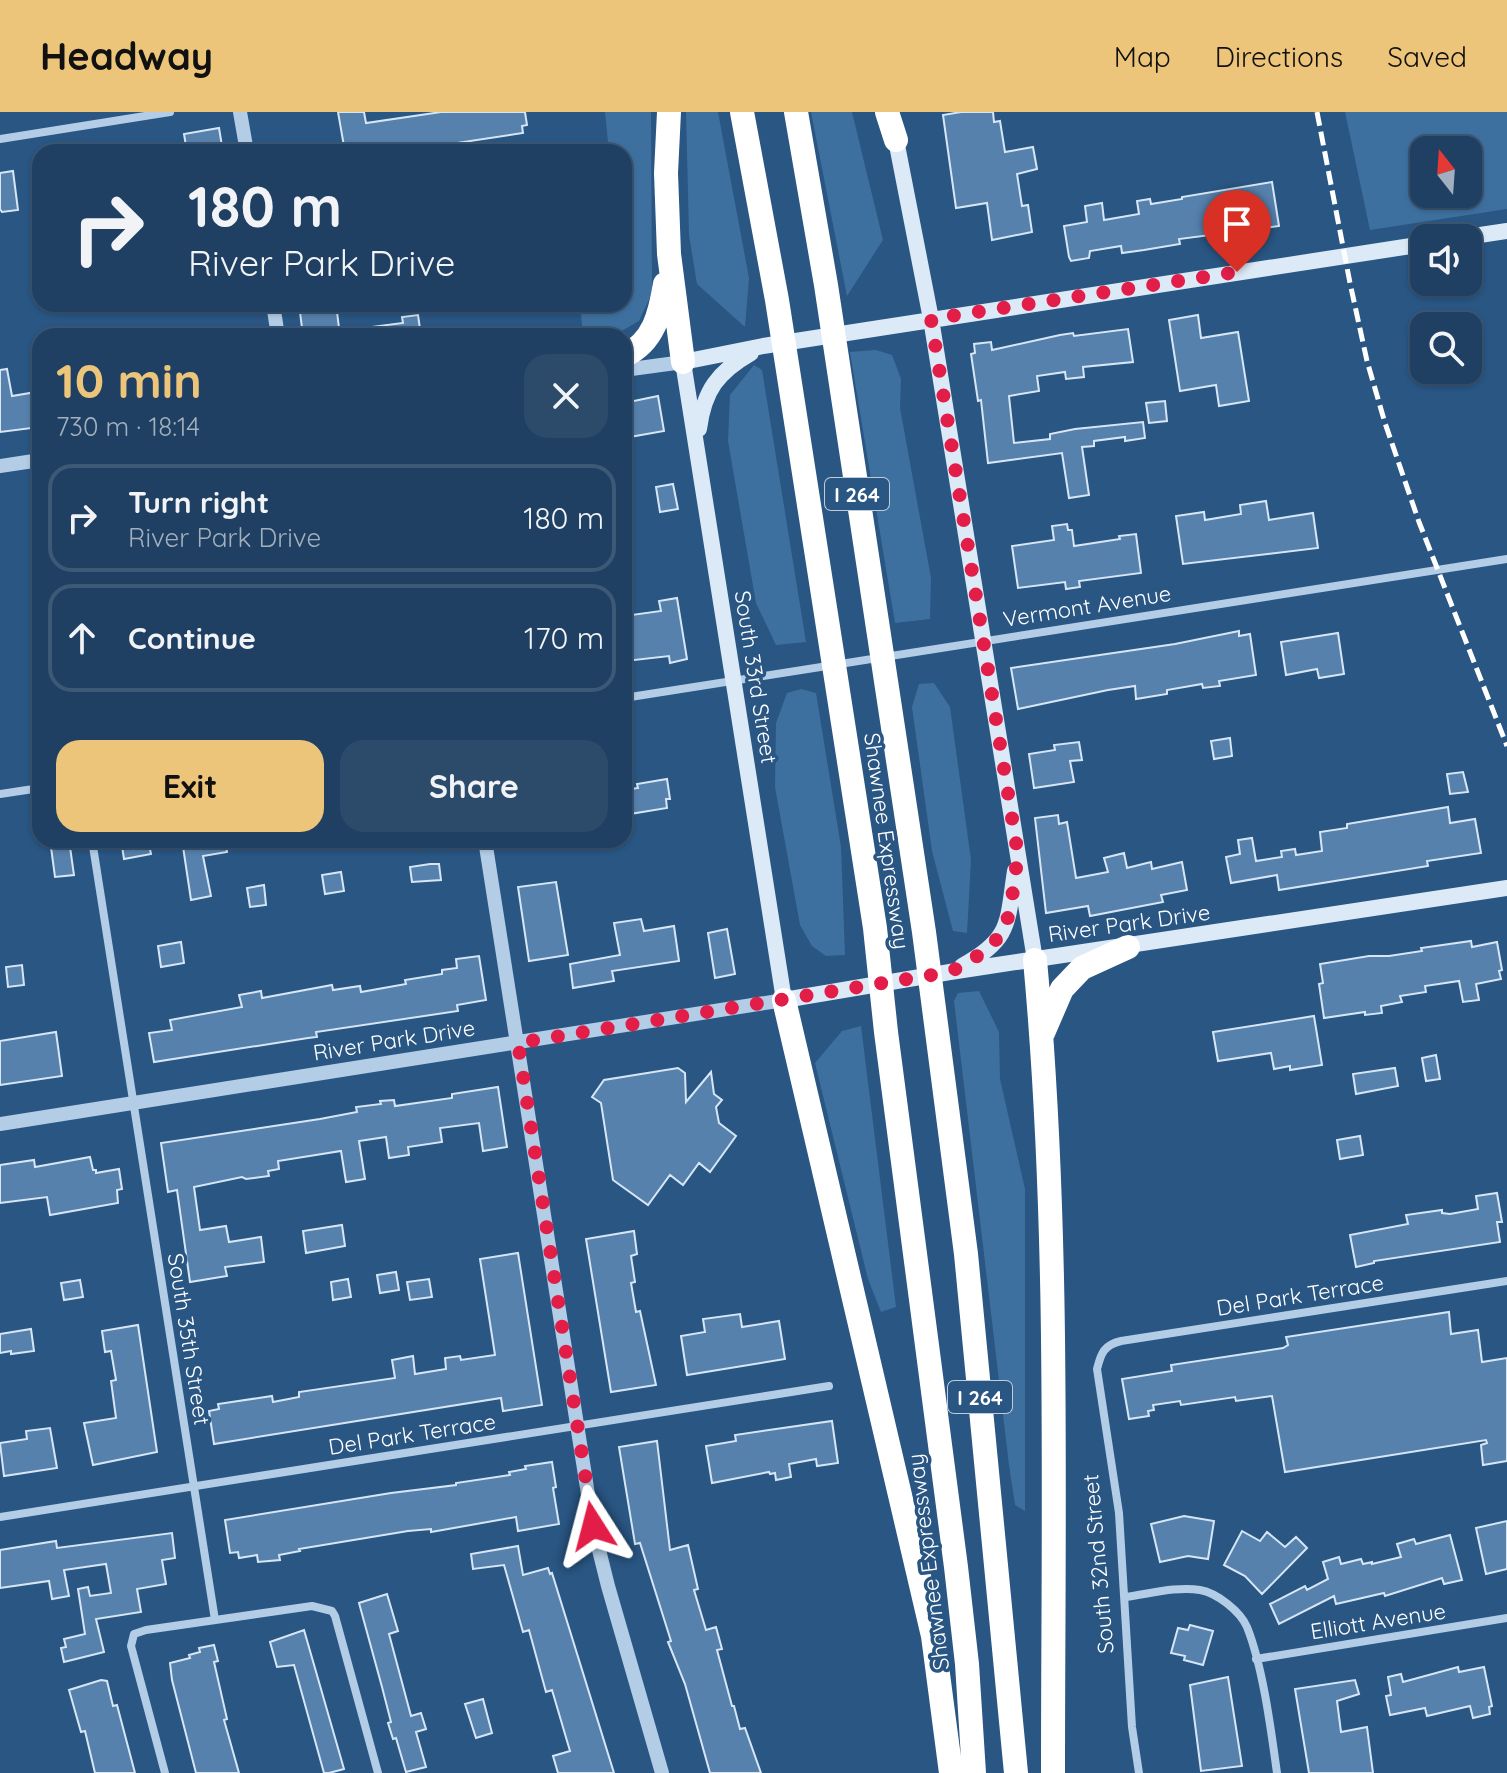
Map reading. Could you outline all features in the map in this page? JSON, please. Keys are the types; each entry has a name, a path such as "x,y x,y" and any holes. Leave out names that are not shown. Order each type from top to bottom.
{"highway":[{"path":"669,112 666,173 669,254 683,362"},
{"name":"Shawnee Expressway","path":"742,112 777,300 875,928 959,1595 974,1773"},
{"name":"Shawnee Expressway","path":"796,112 878,621 936,1021 966,1254 1016,1773"},
{"path":"890,112 896,140"},
{"path":"632,353 649,338 661,311 669,254"},
{"path":"1042,1036 1062,989 1082,968 1128,947"},
{"path":"1035,960 1052,1224 1053,1773"},
{"path":"784,1000 933,1636 951,1773"}],"main road":[{"path":"896,140 931,319 1035,960"},
{"path":"1482,235 1507,231"},
{"path":"683,362 931,319 1410,246"},
{"path":"697,441 709,389 736,361 763,346"},
{"name":"South 33rd Street","path":"683,362 784,1000"},
{"path":"950,972 990,949 1005,931 1018,855"},
{"name":"River Park Drive","path":"784,1000 1507,888"}],"street":[{"path":"0,139 170,112"},
{"path":"240,112 246,144"},
{"path":"632,369 683,362"},
{"path":"0,466 32,461"},
{"name":"Vermont Avenue","path":"632,697 1507,559"},
{"path":"0,794 32,789"},
{"name":"South 35th Street","path":"93,848 215,1620"},
{"path":"486,848 593,1526 662,1773"},
{"name":"River Park Drive","path":"0,1124 784,1000"},
{"name":"Del Park Terrace","path":"1101,1352 1111,1343 1121,1341 1507,1281"},
{"name":"South 32nd Street","path":"1101,1352 1097,1369 1119,1513 1132,1727 1139,1773"},
{"name":"Del Park Terrace","path":"0,1517 829,1386"},
{"path":"1126,1597 1188,1589 1214,1594 1246,1625 1270,1721 1277,1773"},
{"path":"165,1773 131,1646 134,1634 312,1606 332,1611 378,1773"},
{"name":"Elliott Avenue","path":"1256,1659 1507,1618"}],"shaded area":[{"path":"605,112 651,112 652,293 639,321 627,328 582,328 581,312 632,312 632,144 608,144"},
{"path":"686,112 718,112 749,278 745,327 697,284 689,235"},
{"path":"811,112 852,112 883,240 847,296"},
{"path":"1345,112 1507,112 1507,209 1370,230"},
{"path":"876,350 892,355 901,379 900,408 931,578 930,619 895,623 850,352"},
{"path":"754,365 762,370 806,642 776,645 756,603 728,441 730,395"},
{"path":"934,683 950,707 971,860 967,933 953,931 932,851 912,707 919,684"},
{"path":"801,689 816,693 841,847 845,955 826,956 812,946 800,925 775,787 776,723 787,693"},
{"path":"979,991 999,1032 1000,1079 1025,1189 1025,1511 1015,1505 1009,1465 954,1001 958,993"},
{"path":"861,1026 896,1307 881,1312 868,1279 815,1063 842,1031"}],"building":[{"path":"338,112 364,112 366,123 441,112 525,112 527,125 522,126 523,133 450,144 344,144"},
{"path":"993,112 994,122 1000,121 1005,152 1033,147 1037,169 1017,174 1022,206 1028,205 1032,232 992,240 987,203 956,208 943,115"},
{"path":"219,128 222,144 186,144 184,134"},
{"path":"13,171 18,210 2,212 0,173"},
{"path":"1272,182 1279,226 1179,239 1180,244 1122,253 1121,246 1090,251 1089,258 1071,261 1069,257 1064,226 1087,222 1085,206 1102,203 1104,220 1139,214 1137,201 1150,199 1151,204"},
{"path":"300,312 337,312 339,328 302,328"},
{"path":"418,315 420,328 371,328 403,323 402,317"},
{"path":"1198,315 1201,338 1238,332 1249,401 1219,406 1216,385 1180,391 1169,320"},
{"path":"1128,329 1133,362 1083,367 1084,377 1066,379 1065,372 1037,376 1039,391 1009,396 1014,443 1050,439 1050,434 1075,429 1143,422 1145,438 1094,441 1094,446 1082,447 1089,495 1069,498 1062,453 988,463 981,400 978,401 971,354 975,353 974,344 991,342 992,350 1060,335"},
{"path":"7,369 12,396 32,393 32,428 0,432 0,370"},
{"path":"658,396 664,431 632,437 632,401"},
{"path":"1165,401 1167,421 1149,423 1146,403"},
{"path":"673,484 678,509 660,512 656,487"},
{"path":"1266,501 1269,520 1313,513 1318,548 1183,564 1176,516 1204,512 1205,520 1241,514 1240,505"},
{"path":"1067,524 1068,530 1072,530 1074,546 1136,534 1141,573 1079,581 1080,587 1066,589 1065,582 1018,588 1012,546 1054,540 1052,526"},
{"path":"677,598 687,659 670,663 669,656 632,660 632,615 661,611 659,601"},
{"path":"1239,631 1239,636 1250,634 1256,675 1219,681 1220,686 1203,688 1202,684 1136,699 1135,686 1018,709 1011,668 1175,644"},
{"path":"1338,633 1344,674 1319,678 1317,669 1286,675 1281,642"},
{"path":"1230,738 1232,756 1214,759 1211,741"},
{"path":"1079,742 1082,760 1070,761 1074,782 1034,788 1029,754 1055,750 1054,745"},
{"path":"1463,772 1468,792 1450,794 1447,774"},
{"path":"667,779 670,799 666,799 667,808 632,814 632,789 638,788 637,784"},
{"path":"1448,807 1450,823 1475,819 1481,853 1427,861 1428,866 1279,890 1277,875 1231,883 1226,857 1240,854 1238,840 1252,838 1256,861 1282,857 1281,851 1295,849 1296,855 1322,851 1320,832 1347,828 1347,824"},
{"path":"1058,815 1059,824 1067,822 1076,878 1108,872 1104,858 1124,853 1127,868 1151,862 1152,869 1182,862 1187,890 1161,895 1163,902 1090,916 1088,906 1046,913 1035,818"},
{"path":"51,848 70,848 74,875 55,877"},
{"path":"122,848 150,848 151,854 124,859"},
{"path":"183,848 226,848 227,852 203,856 211,896 191,900"},
{"path":"439,864 441,880 412,882 410,867"},
{"path":"341,872 344,891 325,894 322,875"},
{"path":"556,882 568,955 529,961 518,887"},
{"path":"264,885 266,905 250,907 247,888"},
{"path":"641,919 644,931 674,926 679,961 612,971 614,981 573,988 570,964 620,955 614,923"},
{"path":"727,929 735,974 715,978 708,933"},
{"path":"1471,941 1472,947 1497,942 1502,970 1499,971 1501,979 1476,984 1479,1000 1463,1002 1459,981 1425,986 1426,992 1400,996 1402,1002 1381,1006 1382,1013 1365,1015 1365,1012 1324,1018 1319,984 1323,983 1320,964 1422,951 1421,948"},
{"path":"181,942 184,963 161,967 158,946"},
{"path":"479,956 486,1000 457,1005 458,1011 316,1032 317,1037 154,1062 149,1033 172,1030 170,1020 242,1007 239,995 261,991 262,998 332,985 333,990 360,986 361,992 442,974 442,970 457,968 456,959"},
{"path":"22,965 24,985 8,987 6,967"},
{"path":"1314,1016 1322,1065 1274,1069 1271,1053 1218,1061 1213,1032"},
{"path":"56,1032 62,1076 0,1085 0,1041"},
{"path":"1436,1055 1440,1079 1426,1081 1422,1058"},
{"path":"678,1068 685,1073 686,1102 711,1072 714,1094 722,1100 716,1107 719,1123 736,1136 710,1172 699,1163 683,1185 670,1175 648,1205 613,1180 601,1103 592,1097 604,1080"},
{"path":"1395,1068 1398,1086 1356,1094 1353,1074"},
{"path":"498,1087 507,1147 483,1151 479,1123 440,1128 442,1142 408,1147 409,1155 389,1158 386,1137 359,1141 365,1179 346,1182 341,1151 278,1161 279,1169 268,1171 269,1176 242,1177 194,1187 200,1230 226,1226 229,1242 261,1237 264,1262 225,1267 227,1276 190,1282 177,1190 168,1192 161,1143 357,1112 356,1107 381,1104 380,1101 394,1100 395,1106 452,1098 452,1094"},
{"path":"1360,1136 1363,1155 1340,1159 1337,1140"},
{"path":"90,1157 96,1173 119,1169 122,1189 117,1190 118,1203 50,1215 47,1197 0,1203 0,1165 34,1160 35,1167"},
{"path":"1497,1193 1502,1222 1497,1222 1500,1242 1374,1261 1356,1267 1350,1235 1408,1224 1406,1215 1442,1210 1442,1213 1450,1214 1478,1209 1476,1196"},
{"path":"342,1225 345,1246 306,1253 303,1231"},
{"path":"634,1231 637,1254 631,1256 635,1282 631,1283 656,1385 611,1392 586,1239"},
{"path":"518,1253 542,1405 503,1411 501,1398 214,1444 209,1411 219,1409 218,1404 272,1396 273,1402 299,1397 299,1392 395,1378 392,1360 413,1356 415,1374 446,1369 445,1358 460,1356 461,1360 495,1355 480,1259"},
{"path":"396,1272 399,1290 380,1293 377,1275"},
{"path":"348,1279 351,1297 333,1300 331,1282"},
{"path":"429,1279 432,1297 410,1300 407,1282"},
{"path":"80,1280 83,1297 64,1300 61,1283"},
{"path":"1449,1312 1451,1334 1478,1330 1482,1362 1507,1358 1507,1461 1483,1465 1481,1445 1487,1443 1486,1440 1285,1472 1272,1396 1153,1405 1154,1410 1148,1411 1149,1416 1129,1419 1122,1379 1172,1371 1171,1365 1283,1348 1288,1345 1286,1337"},
{"path":"740,1314 742,1327 779,1321 785,1359 687,1375 681,1336 705,1332 703,1319"},
{"path":"138,1325 157,1452 93,1465 84,1423 116,1418 111,1381 116,1380 111,1351 105,1352 102,1331"},
{"path":"31,1329 34,1351 0,1353 0,1334"},
{"path":"832,1421 838,1463 817,1466 816,1459 789,1464 791,1477 776,1480 775,1473 769,1472 712,1483 706,1446 736,1441 735,1435"},
{"path":"50,1428 57,1468 4,1476 0,1443 27,1439 26,1431"},
{"path":"657,1441 670,1550 688,1545 698,1589 694,1590 706,1630 716,1627 722,1649 717,1650 732,1706 740,1729 745,1728 761,1773 710,1773 640,1543 635,1544 619,1447"},
{"path":"552,1462 559,1524 518,1531 516,1517 431,1532 431,1529 408,1531 299,1549 279,1555 280,1560 258,1562 257,1555 239,1558 238,1552 230,1553 225,1520 456,1485 510,1475 509,1472 526,1469 525,1466"},
{"path":"1184,1516 1214,1521 1208,1559 1188,1556 1160,1562 1151,1524"},
{"path":"1507,1521 1507,1569 1486,1574 1476,1528"},
{"path":"1242,1531 1260,1541 1267,1532 1285,1547 1296,1537 1307,1548 1262,1594 1245,1576 1224,1565"},
{"path":"172,1533 175,1558 162,1560 166,1584 137,1589 141,1612 96,1619 104,1652 64,1662 61,1648 66,1647 64,1639 85,1634 78,1589 88,1587 90,1596 111,1593 106,1564 64,1570 69,1596 52,1599 49,1581 0,1588 0,1550 56,1541 57,1548"},
{"path":"1450,1535 1462,1580 1444,1584 1442,1578 1385,1596 1384,1593 1336,1604 1334,1596 1279,1624 1270,1604 1305,1586 1307,1590 1328,1579 1323,1562 1339,1557 1341,1564 1361,1559 1363,1564 1372,1564 1401,1557 1397,1544 1414,1539 1416,1544"},
{"path":"518,1546 523,1575 548,1568 552,1573 614,1773 558,1773 553,1756 570,1751 552,1690 546,1692 529,1630 523,1632 504,1565 473,1569 471,1554"},
{"path":"387,1594 398,1631 389,1634 411,1716 421,1713 426,1729 416,1732 426,1767 406,1772 388,1723 391,1722 359,1603"},
{"path":"1190,1625 1213,1631 1203,1665 1171,1653 1178,1628 1188,1630"},
{"path":"304,1630 344,1769 329,1773 324,1773 294,1665 277,1667 270,1642"},
{"path":"214,1645 218,1661 214,1662 227,1719 224,1720 239,1773 196,1773 172,1680 170,1663 190,1658 189,1655 200,1652 199,1648"},
{"path":"1458,1667 1459,1672 1484,1667 1492,1706 1489,1707 1490,1714 1473,1718 1470,1706 1427,1716 1425,1708 1390,1715 1386,1696 1391,1695 1388,1677 1401,1674 1403,1682"},
{"path":"1228,1677 1242,1766 1201,1771 1190,1685"},
{"path":"1355,1680 1359,1694 1337,1701 1341,1732 1367,1727 1373,1773 1309,1773 1295,1689"},
{"path":"107,1681 113,1706 117,1705 135,1773 95,1773 85,1731 81,1732 69,1690"},
{"path":"483,1699 492,1733 476,1738 465,1704"}],"railway":[{"path":"1317,112 1367,361 1385,423 1419,522 1507,746"}],"route":[{"path":"593,1526 518,1043 950,972 990,949 1005,931 1018,855 931,319 1237,272"}]}
